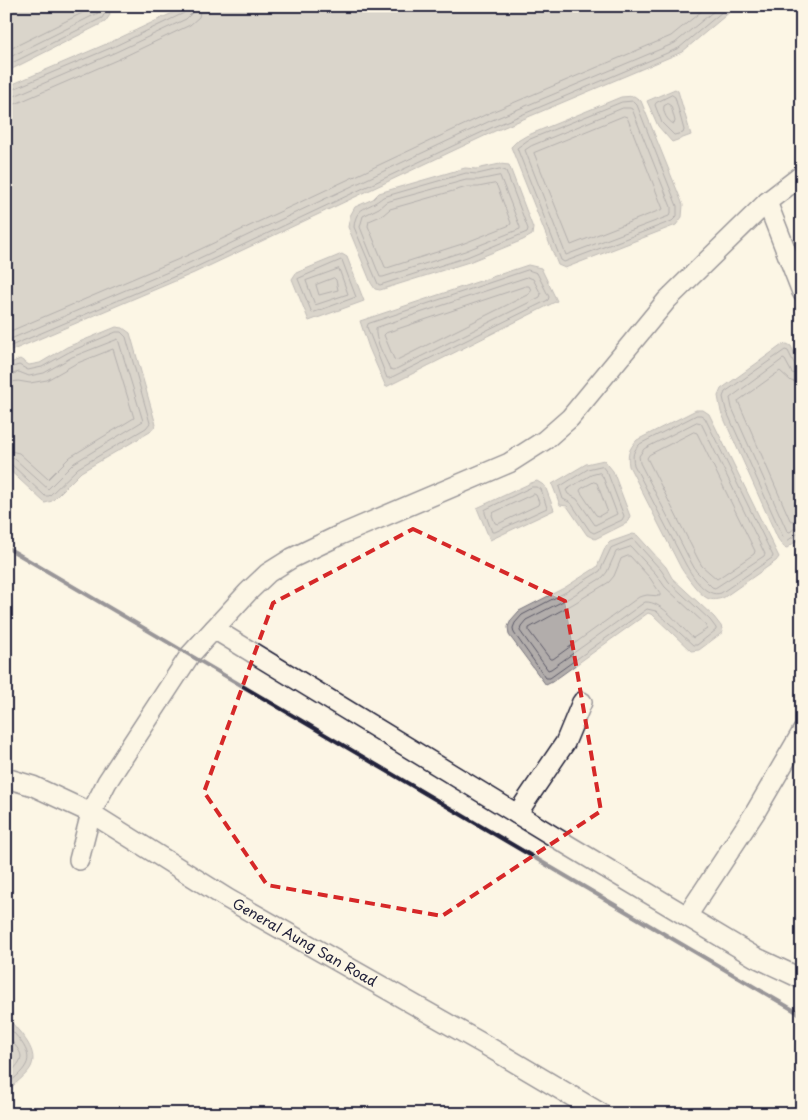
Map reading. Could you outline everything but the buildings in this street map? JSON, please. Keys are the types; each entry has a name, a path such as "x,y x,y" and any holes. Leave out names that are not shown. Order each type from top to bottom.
{"street":[{"path":"79,860 91,813 107,782 190,655 268,573 292,558 340,535 509,463 545,440 570,418 667,300 767,202 802,175"},
{"path":"767,202 802,292"},
{"path":"214,629 755,957 802,979"},
{"path":"517,814 565,743 582,702"},
{"path":"687,916 756,811 802,732"},
{"name":"General Aung San Road","path":"6,778 33,786 91,813 228,899 487,1046 602,1114"}],"highlighted area":[{"path":"413,529 565,601 601,811 442,916 267,885 204,792 273,603"}],"water":[{"path":"6,6 109,6 110,15 105,22 6,72"},
{"path":"187,6 737,6 682,52 495,131 194,273 6,353 6,87 111,42"},
{"path":"675,89 678,91 691,135 672,142 658,126 647,101"},
{"path":"634,96 641,101 683,205 682,217 676,225 565,268 558,265 511,147 526,136 621,97"},
{"path":"500,164 509,165 533,228 532,235 469,262 380,290 375,289 348,227 350,216 355,207 373,199 379,193 465,168 476,169"},
{"path":"342,254 347,257 364,301 309,321 292,279 296,273"},
{"path":"528,265 541,268 557,301 386,387 369,348 360,321"},
{"path":"116,327 123,328 130,333 156,425 150,432 81,472 52,501 45,503 6,467 6,365 20,359 29,365 40,363 67,347"},
{"path":"787,344 791,346 802,369 802,537 787,548 778,539 721,412 718,396 721,389 782,345"},
{"path":"696,410 703,410 709,414 779,557 723,598 715,600 707,598 700,593 681,568 628,462 629,452 637,440"},
{"path":"604,460 613,471 630,516 627,523 595,539 587,535 567,506 560,505 552,484 586,464"},
{"path":"537,481 545,486 554,510 490,540 477,508"},
{"path":"633,534 637,535 666,567 672,578 714,617 723,632 699,650 691,651 653,615 648,613 546,685 509,635 508,627 511,620 519,611 564,588 597,567 606,546 610,542"},
{"path":"6,1016 30,1046 33,1060 27,1073 6,1092"}],"railway":[{"path":"6,547 802,1015"}]}
